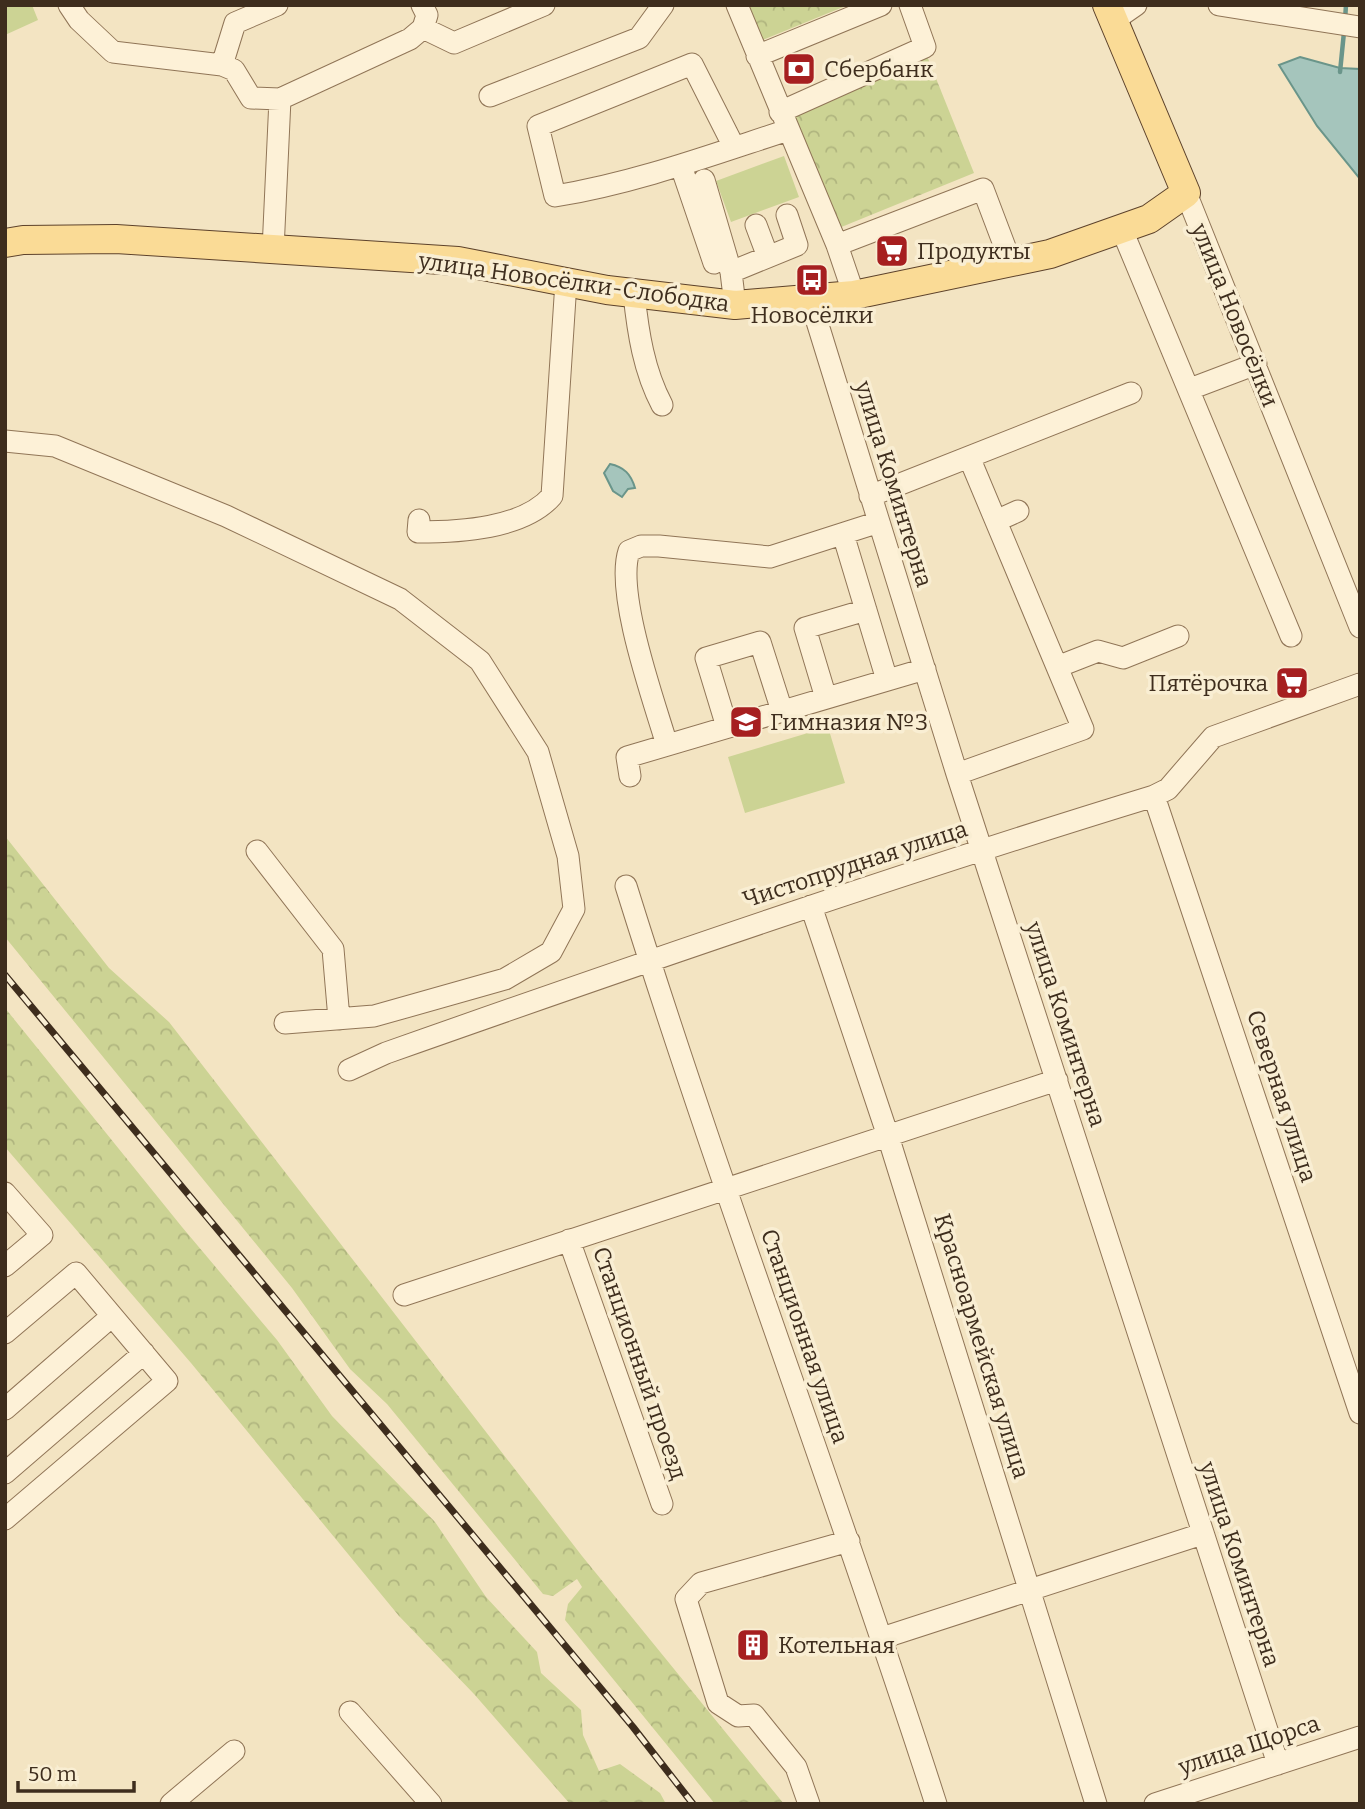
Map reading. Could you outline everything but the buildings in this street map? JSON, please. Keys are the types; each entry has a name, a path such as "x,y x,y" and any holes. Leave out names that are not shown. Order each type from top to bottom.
{"main road":[{"name":"улица Новосёлки","path":"1119,10 1186,193"},
{"name":"улица Новосёлки-Слободка","path":"5,243 23,240 116,240 458,261 634,294 735,305 854,295 1050,254 1128,228 1168,207 1186,193"}],"street":[{"path":"69,5 79,20 113,52 222,65 234,70 251,98 280,99 410,39 423,29 427,15 422,5"},
{"path":"222,65 235,23 277,5"},
{"path":"423,29 454,43 544,5"},
{"path":"490,96 639,38 663,5"},
{"path":"737,5 854,295"},
{"path":"757,56 881,5"},
{"path":"734,147 692,64 538,126 555,196 603,189 681,166 734,147 925,47 910,5"},
{"path":"1219,5 1359,27"},
{"path":"273,250 280,99"},
{"path":"681,166 723,268 735,305"},
{"path":"704,180 723,268"},
{"path":"836,245 983,188 1011,263"},
{"name":"улица Новосёлки","path":"1186,193 1360,627"},
{"path":"723,268 768,257 797,245 787,215"},
{"path":"755,225 768,257"},
{"path":"1128,228 1190,389 1291,636"},
{"path":"419,520 418,532 442,532 504,522 542,508 552,496 566,282"},
{"path":"634,294 649,379 662,405"},
{"name":"улица Коминтерна","path":"810,299 957,775 1278,1763"},
{"path":"1190,389 1255,364"},
{"path":"870,496 1131,393"},
{"path":"5,440 55,446 226,516 400,599 480,661 538,751 568,856 574,909 551,952 505,979 374,1016 285,1023"},
{"path":"957,775 1083,729 969,457"},
{"path":"996,520 1018,511"},
{"path":"667,745 634,622 625,562 629,551 640,546 659,546 770,557 879,522"},
{"path":"843,534 887,680"},
{"path":"826,698 805,628 866,610"},
{"path":"1057,667 1098,650 1123,658 1178,636"},
{"path":"727,727 706,658 760,642 782,711"},
{"path":"630,776 627,757 925,668"},
{"name":"Чистопрудная улица","path":"349,1070 386,1053 649,960 982,849 1154,796 1168,789 1189,768 1213,737 1360,684"},
{"name":"Северная улица","path":"1154,796 1360,1413"},
{"path":"257,851 333,949 339,1019"},
{"name":"Станционная улица","path":"626,886 726,1191 849,1541 936,1804"},
{"name":"Красноармейская улица","path":"811,906 888,1136 1096,1804"},
{"path":"404,1295 1057,1080"},
{"path":"5,1193 42,1235 5,1266"},
{"name":"Станционный проезд","path":"569,1240 662,1504"},
{"path":"5,1333 76,1273 167,1381 5,1519"},
{"path":"5,1409 112,1316"},
{"path":"5,1473 144,1353"},
{"path":"882,1638 1202,1534"},
{"path":"809,1804 796,1767 754,1715 738,1716 718,1703 686,1599 701,1583 849,1541"},
{"path":"350,1712 431,1804"},
{"name":"улица Щорса","path":"1155,1804 1360,1737"},
{"path":"171,1804 233,1751"}],"green space":[{"path":"5,5 32,5 38,20 5,35"},
{"path":"746,5 848,5 760,41"},
{"path":"927,56 974,173 834,230 787,113"},
{"path":"784,156 799,197 731,222 716,181"},
{"path":"828,727 845,783 745,813 728,757"},
{"path":"5,836 109,968 169,1022 582,1556 784,1804 715,1804 565,1620 568,1604 582,1587 577,1579 553,1596 543,1594 387,1404 350,1369 292,1288 5,937"},
{"path":"5,1008 277,1340 332,1416 435,1522 486,1597 537,1652 541,1673 581,1710 583,1735 599,1771 620,1764 660,1793 666,1804 570,1804 474,1694 399,1616 191,1363 5,1147"}],"water":[{"path":"1300,57 1340,68 1360,69 1360,179 1317,126 1279,65"},
{"path":"610,464 623,469 635,488 628,489 622,497 613,491 604,473"}],"waterway":[{"path":"1345,20 1346,5"},
{"path":"1340,72 1344,32"}],"railway":[{"path":"5,975 633,1727 693,1804"}],"place":[{"name":"Сбербанк","path":"799,69"},
{"name":"Продукты","path":"892,251"},
{"name":"Новосёлки","path":"812,280"},
{"name":"Пятёрочка","path":"1292,683"},
{"name":"Гимназия №3","path":"746,722"},
{"name":"Котельная","path":"753,1645"}]}
